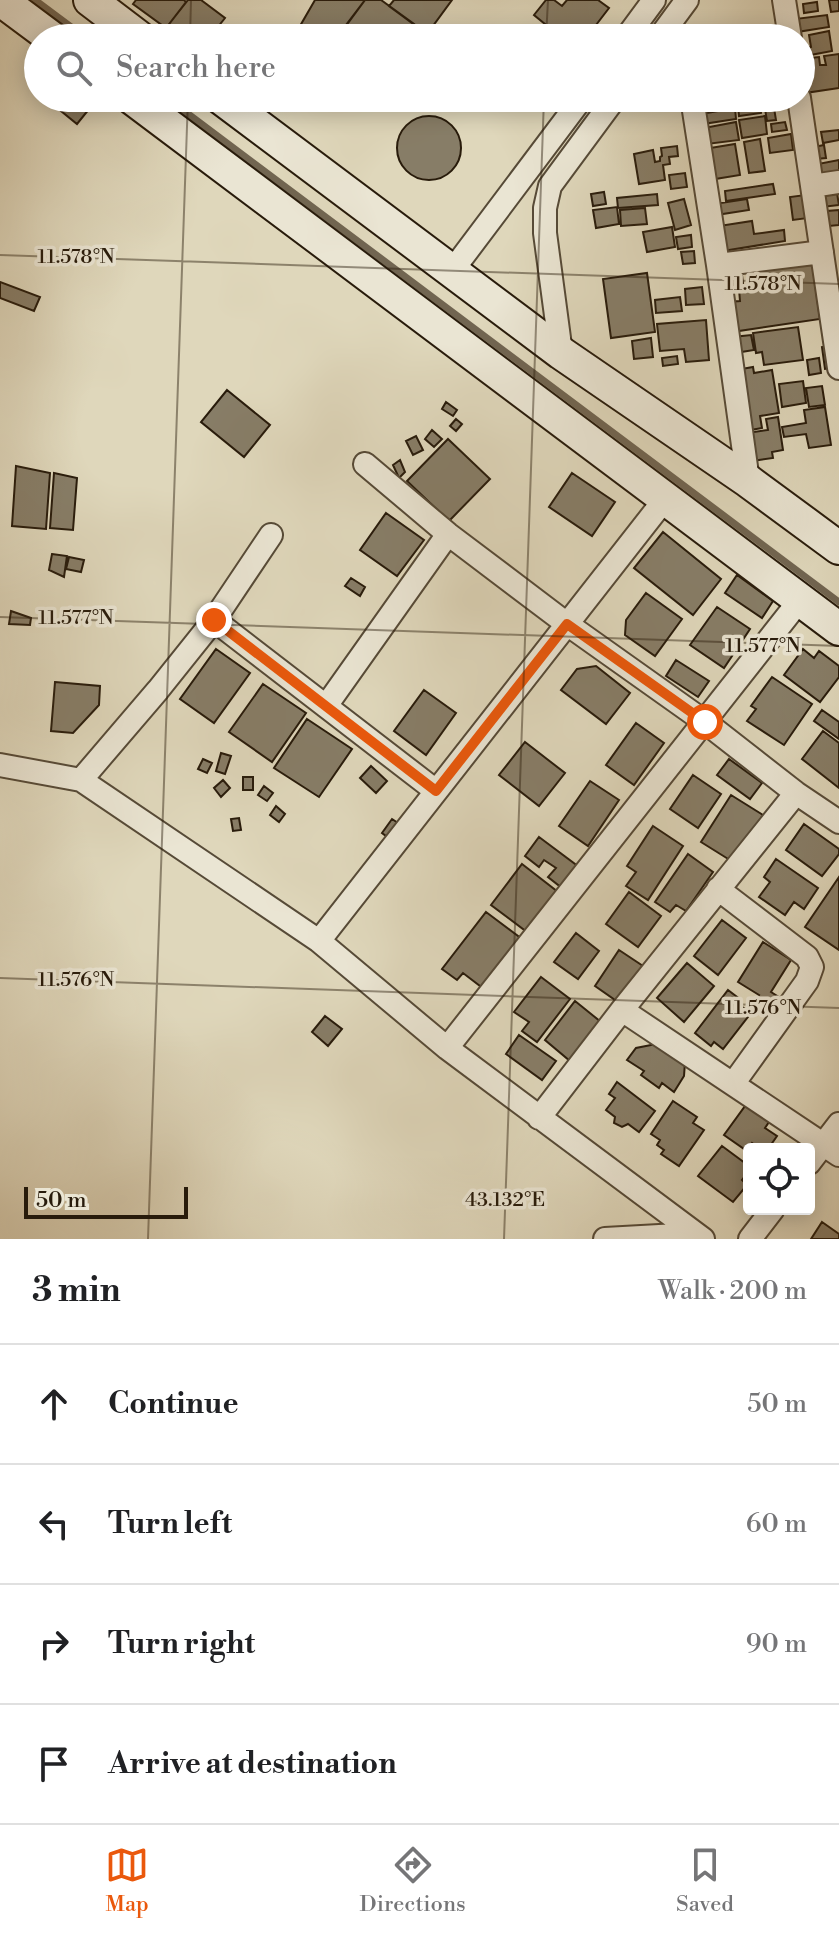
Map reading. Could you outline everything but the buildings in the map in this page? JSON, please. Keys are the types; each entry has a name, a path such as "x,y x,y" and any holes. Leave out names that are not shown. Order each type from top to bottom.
{"main road":[{"path":"1,0 33,24"},
{"path":"90,0 122,24"},
{"path":"151,112 839,629"},
{"path":"240,112 561,353 836,539"}],"street":[{"path":"636,24 654,0"},
{"path":"784,0 788,24"},
{"path":"670,24 683,6"},
{"path":"452,271 571,112"},
{"path":"561,353 545,233 545,208 550,186 605,112"},
{"path":"694,112 748,481"},
{"path":"801,112 839,368"},
{"path":"812,186 839,182"},
{"path":"718,265 822,252"},
{"path":"365,464 448,534 567,624 839,822"},
{"path":"319,941 665,499"},
{"path":"326,706 448,534"},
{"path":"81,780 214,620 271,535"},
{"path":"447,1048 800,600"},
{"path":"214,620 436,791"},
{"path":"0,765 81,780 319,941 447,1048 700,1237"},
{"path":"539,1118 796,793"},
{"path":"718,889 807,957 812,967 807,981 733,1084"},
{"path":"622,1010 831,1150 839,1124"},
{"path":"750,1239 768,1215"},
{"path":"605,1239 700,1237"}],"waterway":[{"path":"35,0 67,24"},
{"path":"186,112 839,602"}],"route":[{"path":"214,620 436,791 567,624 705,722"}]}
